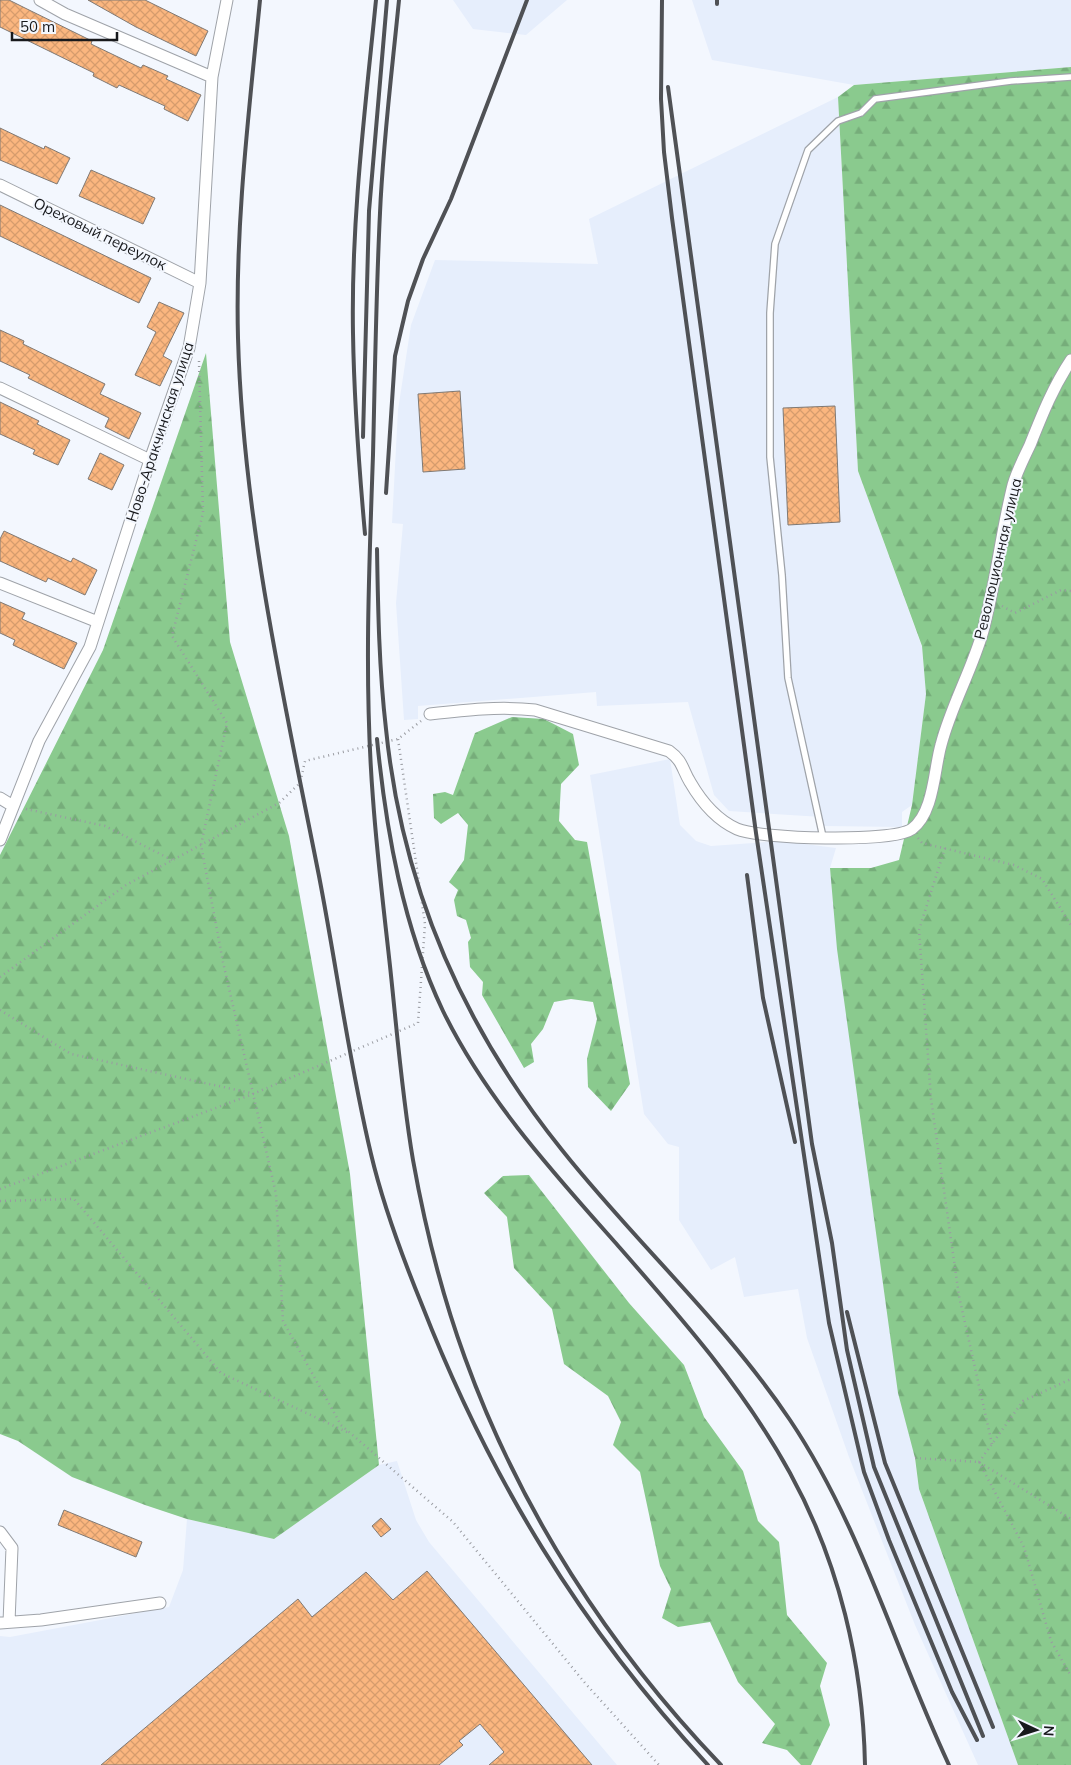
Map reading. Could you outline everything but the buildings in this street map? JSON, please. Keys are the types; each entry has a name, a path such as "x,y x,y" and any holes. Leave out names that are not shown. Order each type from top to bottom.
{"street":[{"path":"40,0 65,14 212,77"},
{"name":"Ново-Аракчинская улица","path":"0,840 39,741 90,647 150,460 189,348 200,284 212,77 227,0"},
{"name":"Ореховый переулок","path":"0,185 200,284"},
{"name":"Революционная улица","path":"911,829 920,819 930,800 941,744 978,649 991,600 1014,483 1056,384 1071,360"},
{"path":"0,388 150,460"},
{"path":"0,583 98,622"},
{"path":"430,714 518,708 535,710 669,751 679,758 689,781 706,805 722,821 738,829 756,833 823,837 888,836 911,829"},
{"path":"0,798 13,806"},
{"path":"0,1532 12,1548 5,1623 160,1603"}],"lane":[{"path":"823,837 788,678 782,575 770,457 770,313 775,244 808,150 838,121 861,113 875,99 1011,82 1071,77"}],"path":[{"path":"199,360 203,513 172,636 227,723 202,845 223,962 276,1194 283,1321 341,1424 453,1522 585,1683 659,1765"},
{"path":"991,600 1015,613 1061,590 1071,590"},
{"path":"0,977 126,885 279,802 300,783 305,760 398,739 430,714"},
{"path":"0,1189 253,1094 418,1023 425,924 398,739"},
{"path":"13,806 105,826 172,860"},
{"path":"911,829 922,843 1014,865 1042,879 1071,925"},
{"path":"945,848 919,930 931,1099 959,1296 992,1444"},
{"path":"0,1010 71,1054 253,1094"},
{"path":"0,1201 74,1199 220,1373 352,1434"},
{"path":"979,1462 1023,1402 1071,1379"},
{"path":"915,1458 979,1462 1071,1519"},
{"path":"979,1462 1024,1547 1051,1640 1071,1676"}],"shaded area":[{"path":"453,0 567,0 526,35 473,29"},
{"path":"692,0 1071,0 1071,67 854,85 712,60"},
{"path":"838,97 858,471 922,647 926,694 912,805 902,812 902,827 824,826 822,817 729,811 714,795 688,702 597,706 596,692 418,706 418,719 404,720 396,603 403,524 392,523 398,410 411,325 435,260 598,264 589,219"},
{"path":"670,759 680,825 696,841 711,846 781,841 836,848 830,868 919,1489 1018,1765 978,1765 915,1625 849,1457 807,1338 798,1289 744,1297 735,1257 711,1270 679,1220 679,1147 668,1144 644,1114 590,775"},
{"path":"397,1461 416,1520 429,1542 617,1765 0,1765 0,1636 10,1637 169,1607 183,1570 187,1519 274,1539 379,1465"}],"green space":[{"path":"1071,67 1071,1765 1018,1765 919,1489 915,1458 898,1393 837,949 830,868 871,868 899,860 912,805 926,694 922,646 858,471 838,97 854,85"},
{"path":"206,353 230,642 289,836 350,1174 379,1465 274,1539 187,1519 145,1505 72,1477 18,1441 0,1434 0,855 103,650"},
{"path":"512,717 544,719 573,734 579,765 561,784 559,821 575,840 587,842 630,1084 611,1111 588,1087 587,1059 597,1019 593,1002 571,999 554,1002 543,1029 531,1044 534,1062 524,1068 482,995 483,982 470,967 468,942 471,938 466,920 457,916 454,900 458,890 449,882 464,860 468,825 458,813 441,824 434,818 433,794 445,792 453,795 475,733"},
{"path":"529,1175 629,1303 684,1365 704,1417 743,1471 758,1521 779,1542 787,1615 827,1663 820,1686 830,1725 811,1765 801,1765 787,1750 762,1743 775,1724 738,1682 710,1622 678,1627 662,1618 671,1589 660,1566 640,1472 613,1445 621,1422 608,1396 564,1364 552,1309 514,1268 507,1217 484,1193 503,1176"}],"railway":[{"path":"260,0 247,126 239,253 238,338 241,406 248,474 267,609 319,876 356,1085 376,1173 400,1249 422,1305 449,1369 509,1491 543,1549 619,1660 708,1765"},
{"path":"365,534 356,408 353,291 356,208 376,0"},
{"path":"363,437 369,211 387,0"},
{"path":"399,0 381,186 368,670 370,756 376,841 403,1088 413,1160 423,1210 449,1310 487,1414 512,1469 541,1523 605,1625 641,1673 721,1765"},
{"path":"386,493 395,356 408,301 423,259 451,199 527,0"},
{"path":"662,0 661,99 664,152 672,218 756,833 829,1323 864,1472 889,1540 952,1692 977,1740"},
{"path":"668,87 812,1144 832,1243 847,1350 874,1467 983,1736"},
{"path":"377,549 382,684 394,787 406,844 423,899 443,952 467,1004 495,1054 527,1103 562,1150 737,1349 790,1420 837,1502 857,1545 949,1765"},
{"path":"377,739 385,809 398,878 407,912 429,979 460,1043 478,1073 520,1131 685,1323 730,1381 772,1441 807,1507 835,1578 845,1614 859,1689 865,1765"},
{"path":"747,875 763,998 795,1142"},
{"path":"847,1312 885,1463 993,1727"}]}
